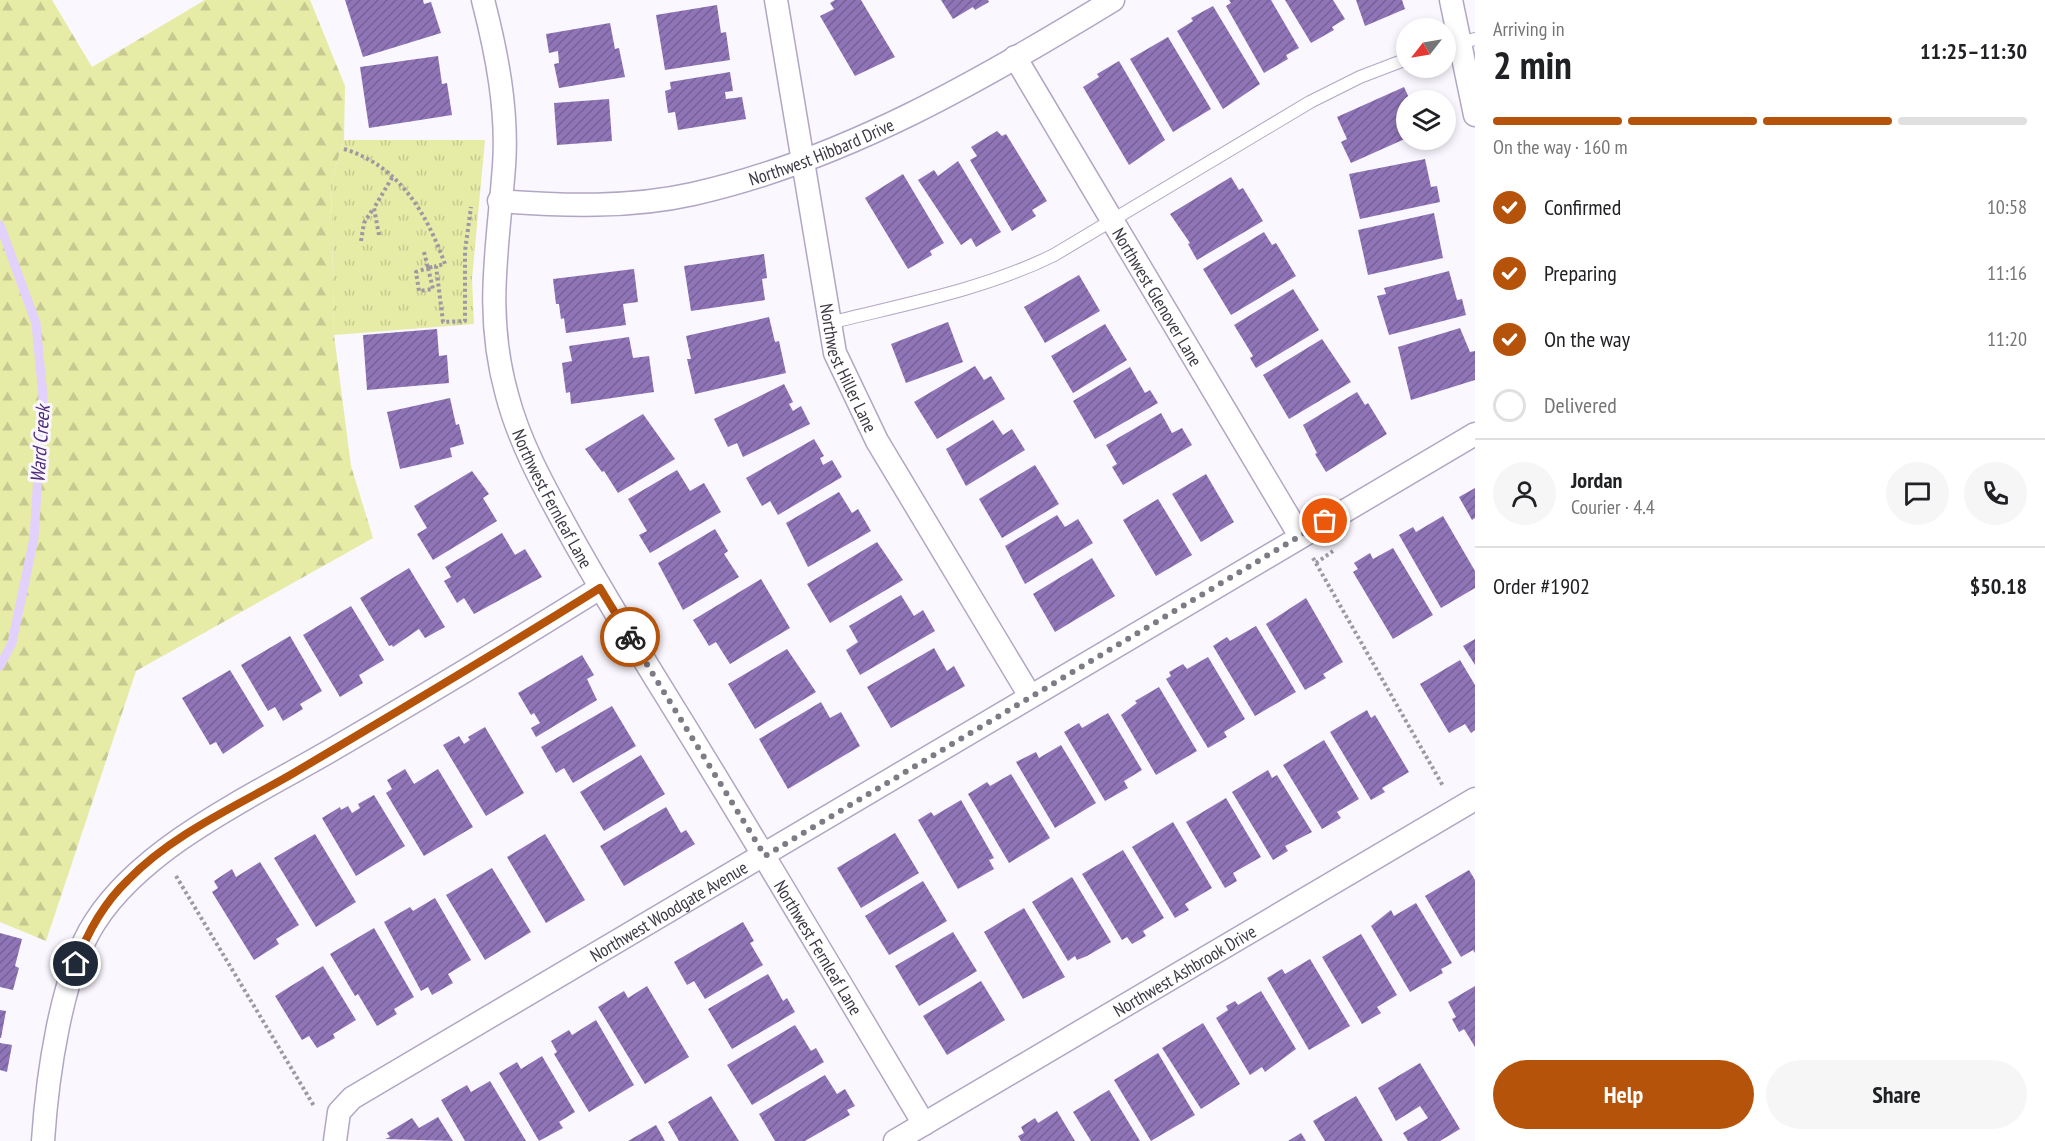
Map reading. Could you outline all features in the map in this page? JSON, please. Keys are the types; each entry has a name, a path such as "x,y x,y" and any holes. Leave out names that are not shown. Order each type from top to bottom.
{"street":[{"name":"Northwest Fernleaf Lane","path":"483,0 502,98 504,165 493,275 493,326 507,398 521,437 544,487 600,588 765,856 924,1124"},
{"name":"Northwest Hiller Lane","path":"776,0 829,323 836,353 846,379 878,441 1030,696"},
{"name":"Northwest Hibbard Drive","path":"499,201 592,204 648,201 694,194 803,160 907,115 1015,57 1113,0"},
{"path":"1451,0 1475,116"},
{"name":"Northwest Glenover Lane","path":"1015,57 1300,536"},
{"name":"Northwest Woodgate Avenue","path":"335,1132 339,1112 352,1098 765,856 1030,696 1475,434"},
{"path":"43,1141 62,1008 81,950 94,923 128,879 162,852 600,588"},
{"name":"Northwest Ashbrook Drive","path":"895,1141 1475,800"}],"lane":[{"path":"829,323 980,285 1019,272 1113,221 1310,102 1360,77 1396,63"}],"path":[{"path":"344,149 361,154 393,176 420,207 434,233 445,264 428,268 416,272 419,291 433,289 428,268 424,252"},
{"path":"361,241 364,223 393,176"},
{"path":"436,266 443,322 465,321 465,251 473,195"},
{"path":"374,208 379,235"},
{"path":"1300,536 1443,786"},
{"path":"1316,563 1340,547"},
{"path":"162,852 310,1103 335,1132"}],"green space":[{"path":"0,0 52,0 92,67 205,0 310,0 345,86 344,140 331,180 334,335 351,466 373,538 136,671 46,941 0,922"},
{"path":"344,140 485,140 472,279 474,324 334,335 331,180"}],"building":[{"path":"345,0 423,0 424,4 431,2 441,33 363,57"},
{"path":"835,0 861,0 895,57 855,76 820,16 834,9 830,3"},
{"path":"941,0 988,0 989,2 975,10 973,7 953,19"},
{"path":"1229,0 1271,0 1299,48 1286,55 1288,59 1264,73 1226,6 1231,3"},
{"path":"1285,0 1333,0 1345,19 1332,27 1334,30 1311,43"},
{"path":"1356,0 1402,0 1405,9 1365,26"},
{"path":"717,5 721,33 726,32 730,60 665,70 656,15"},
{"path":"1213,6 1260,84 1223,109 1177,31 1193,21 1191,18"},
{"path":"610,23 615,49 619,48 625,77 559,88 554,64 559,63 558,51 549,53 546,34"},
{"path":"1168,37 1211,109 1173,132 1130,59"},
{"path":"438,56 442,84 447,83 452,115 369,128 360,67"},
{"path":"1119,61 1165,140 1129,165 1083,87 1099,77 1097,74"},
{"path":"730,72 733,91 725,92 726,99 742,97 746,119 678,130 675,112 668,113 665,91 671,89 670,82"},
{"path":"1396,91 1396,143 1351,163 1341,142 1347,139 1337,117"},
{"path":"609,99 612,141 557,145 554,103"},
{"path":"997,131 1002,136 1006,134 1047,201 1032,210 1036,216 1012,231 970,160 977,156 971,147"},
{"path":"1425,159 1431,187 1437,186 1440,202 1360,219 1349,174"},
{"path":"958,161 1001,232 976,247 971,238 961,245 918,180 934,170 938,176"},
{"path":"903,174 944,243 930,251 932,255 908,269 865,198"},
{"path":"1231,177 1239,190 1243,188 1263,221 1197,260 1188,244 1190,243 1170,214"},
{"path":"1434,213 1443,258 1368,275 1358,230"},
{"path":"1264,232 1272,245 1276,243 1296,276 1231,315 1203,269"},
{"path":"764,254 767,278 762,279 765,300 691,311 684,266"},
{"path":"634,269 638,302 623,304 626,325 566,333 564,318 561,319 559,304 556,304 553,279"},
{"path":"1449,271 1457,300 1462,299 1466,315 1389,335 1377,296 1386,294 1384,288"},
{"path":"1079,275 1100,311 1045,343 1024,307"},
{"path":"1293,289 1319,330 1256,368 1250,358 1253,356 1234,325"},
{"path":"769,317 775,342 779,341 786,373 695,394 687,359 691,359 686,336"},
{"path":"948,322 963,362 906,383 891,344"},
{"path":"1105,324 1127,360 1073,393 1051,356"},
{"path":"1460,328 1470,352 1475,351 1475,380 1411,400 1398,347"},
{"path":"437,329 439,356 447,355 449,383 367,390 363,335"},
{"path":"629,337 633,358 649,356 654,392 571,404 570,392 566,393 562,363 572,361 569,346"},
{"path":"1322,339 1351,382 1289,419 1263,375"},
{"path":"975,366 984,380 991,376 1005,399 937,439 914,402"},
{"path":"1130,367 1145,393 1150,390 1158,403 1095,439 1073,401"},
{"path":"784,384 793,402 789,404 793,411 801,406 810,424 743,457 737,443 728,447 714,419"},
{"path":"1357,392 1365,405 1368,403 1387,434 1326,472 1315,454 1317,453 1303,425"},
{"path":"450,398 456,425 459,424 464,444 450,448 452,457 400,469 387,412"},
{"path":"1161,413 1172,433 1182,428 1192,445 1123,485 1112,467 1117,464 1106,445"},
{"path":"643,414 675,459 618,493 604,471 602,472 585,449"},
{"path":"993,420 1003,435 1012,429 1025,450 966,486 946,449"},
{"path":"814,439 824,456 820,458 823,465 832,460 842,477 778,515 770,501 762,506 746,478"},
{"path":"1035,465 1059,504 1002,538 979,499"},
{"path":"677,470 690,491 704,483 721,512 650,553 639,535 647,531 628,499"},
{"path":"472,471 489,494 483,498 497,521 433,560 417,534 427,528 414,506"},
{"path":"1206,474 1234,522 1201,542 1172,494"},
{"path":"1475,488 1475,518 1472,520 1459,497"},
{"path":"839,492 852,513 858,509 871,531 808,567 786,523"},
{"path":"1158,499 1192,555 1156,576 1123,520"},
{"path":"1057,515 1065,527 1078,519 1093,543 1025,584 1005,546"},
{"path":"1443,516 1475,571 1475,588 1441,608 1399,535 1413,527 1416,532"},
{"path":"715,529 728,551 724,554 739,577 683,610 658,563"},
{"path":"502,533 515,555 525,549 542,577 474,614 464,598 457,603 444,581 451,577 445,567"},
{"path":"877,542 903,580 830,623 807,584"},
{"path":"1393,548 1433,615 1393,639 1353,572 1358,569 1354,563 1370,553 1373,559"},
{"path":"1092,558 1115,596 1055,632 1033,594"},
{"path":"409,568 445,627 425,638 419,629 393,647 389,646 360,598"},
{"path":"761,579 790,628 730,664 716,642 709,646 693,620"},
{"path":"901,595 914,616 923,610 935,631 860,675 846,650 858,642 849,626"},
{"path":"1306,598 1343,662 1323,674 1326,678 1305,690 1266,624"},
{"path":"351,606 384,660 359,675 363,683 340,697 303,635"},
{"path":"1256,626 1296,692 1255,716 1213,646 1227,637 1230,641"},
{"path":"290,636 322,691 300,704 303,709 283,721 275,707 268,711 241,665"},
{"path":"1475,639 1475,665 1463,646"},
{"path":"934,648 947,671 954,666 965,686 891,728 867,687"},
{"path":"787,649 816,692 755,729 728,684"},
{"path":"582,655 594,675 587,679 597,700 536,737 531,728 540,723 534,713 531,715 518,693"},
{"path":"1208,657 1245,719 1224,732 1227,737 1208,748 1166,679 1171,676 1169,672 1183,664 1187,669"},
{"path":"1460,660 1475,685 1475,730 1471,733 1465,724 1449,733 1420,684"},
{"path":"230,670 264,726 223,754 216,742 210,745 182,698"},
{"path":"1159,687 1197,751 1156,775 1121,715 1137,703 1135,701"},
{"path":"821,702 830,718 841,712 860,746 788,789 759,739"},
{"path":"612,706 636,746 573,783 564,768 556,773 541,747"},
{"path":"1367,710 1371,718 1375,715 1409,772 1382,788 1385,792 1371,800 1330,732"},
{"path":"1108,713 1142,770 1124,781 1128,788 1105,801 1064,732 1079,723 1082,728"},
{"path":"485,727 524,793 486,816 443,745 459,736 464,744 470,740 468,737"},
{"path":"1324,740 1359,799 1337,812 1341,818 1322,829 1283,765"},
{"path":"1061,745 1096,803 1055,828 1016,762 1036,752 1039,758"},
{"path":"641,755 665,794 604,831 580,792"},
{"path":"405,769 414,784 438,769 473,827 424,856 386,793 392,789 387,780"},
{"path":"1268,770 1272,778 1277,775 1312,832 1285,846 1288,851 1273,860 1232,792"},
{"path":"1011,774 1050,838 1009,863 968,794 987,782 990,786"},
{"path":"374,795 405,846 356,876 322,818 340,807 341,810 348,806 352,813 360,808 358,804"},
{"path":"1226,798 1261,857 1233,873 1237,881 1225,888 1186,822"},
{"path":"961,800 994,858 989,860 994,869 958,889 918,820 931,812 934,816"},
{"path":"666,807 681,833 686,830 695,844 624,886 600,846"},
{"path":"1173,822 1212,888 1185,904 1189,910 1175,918 1132,847"},
{"path":"895,833 919,873 861,908 837,868"},
{"path":"315,834 356,902 316,927 274,858"},
{"path":"545,834 585,900 546,923 507,857"},
{"path":"1123,850 1164,918 1143,931 1146,936 1132,944 1127,937 1122,940 1082,874"},
{"path":"260,862 299,925 276,939 279,944 254,960 212,892 218,888 214,881 232,869 236,877"},
{"path":"492,868 531,932 485,960 446,895"},
{"path":"1469,870 1475,880 1475,953 1473,950 1461,957 1425,896"},
{"path":"1072,877 1111,942 1087,956 1077,960 1075,956 1068,961 1032,902"},
{"path":"923,881 947,921 889,955 865,916"},
{"path":"435,898 471,960 448,974 453,983 432,995 428,987 421,991 384,922 410,907 413,911"},
{"path":"1416,903 1452,963 1441,969 1443,973 1410,992 1371,926 1391,910 1394,916"},
{"path":"1024,908 1065,977 1023,999 984,932"},
{"path":"743,922 754,941 750,943 763,965 705,999 694,981 687,985 674,962"},
{"path":"374,928 414,997 394,1009 397,1014 377,1026 358,994 355,996 330,954"},
{"path":"953,932 977,971 919,1006 895,966"},
{"path":"0,933 22,939 15,966 19,968 13,990 0,987"},
{"path":"1361,934 1397,995 1377,1007 1381,1013 1362,1024 1322,957"},
{"path":"1310,959 1350,1026 1309,1050 1267,978 1282,969 1285,974"},
{"path":"323,966 356,1020 333,1034 335,1038 317,1048 309,1036 302,1040 275,996"},
{"path":"768,974 783,1001 787,998 795,1012 732,1049 708,1009"},
{"path":"981,981 1005,1020 947,1055 923,1016"},
{"path":"647,986 689,1057 645,1084 598,1007 624,991 628,998"},
{"path":"1475,986 1475,1047 1464,1029 1459,1032 1452,1019 1456,1017 1448,1002"},
{"path":"1261,991 1296,1049 1265,1072 1262,1067 1250,1075 1216,1018 1228,1010 1226,1006 1235,1001 1238,1005"},
{"path":"0,1010 6,1011 1,1038 0,1038"},
{"path":"596,1020 634,1085 589,1112 554,1054 557,1052 551,1041 569,1030 572,1035"},
{"path":"1203,1023 1240,1084 1201,1109 1162,1048"},
{"path":"795,1025 811,1051 816,1048 824,1062 752,1105 727,1065"},
{"path":"0,1043 12,1045 7,1072 0,1070"},
{"path":"1158,1053 1195,1115 1151,1141 1114,1080"},
{"path":"542,1056 575,1112 559,1122 563,1128 539,1141 499,1073 517,1062 521,1069"},
{"path":"1420,1063 1460,1129 1440,1141 1408,1141 1403,1133 1428,1118 1420,1106 1396,1121 1378,1088"},
{"path":"825,1075 837,1094 845,1089 855,1106 847,1110 850,1115 805,1141 775,1141 759,1114"},
{"path":"490,1081 526,1141 465,1141 441,1100 467,1085 471,1092"},
{"path":"1109,1090 1140,1141 1091,1141 1073,1112"},
{"path":"711,1096 739,1141 679,1141 668,1122"},
{"path":"1356,1096 1383,1141 1325,1141 1313,1121"},
{"path":"1057,1111 1075,1141 1021,1141 1018,1136 1024,1133 1021,1127 1035,1118 1038,1123"},
{"path":"438,1117 453,1141 385,1139 390,1137 387,1133 412,1118 419,1128"},
{"path":"656,1125 665,1141 628,1141"},
{"path":"1301,1133 1306,1141 1288,1141"}],"waterway":[{"name":"Ward Creek","path":"0,225 36,323 43,396 34,538 12,643 0,666"}],"way so far":[{"path":"630,637 765,856 1325,521"}],"route":[{"path":"76,964 94,923 128,879 177,841 467,670 600,588 630,637"}]}
